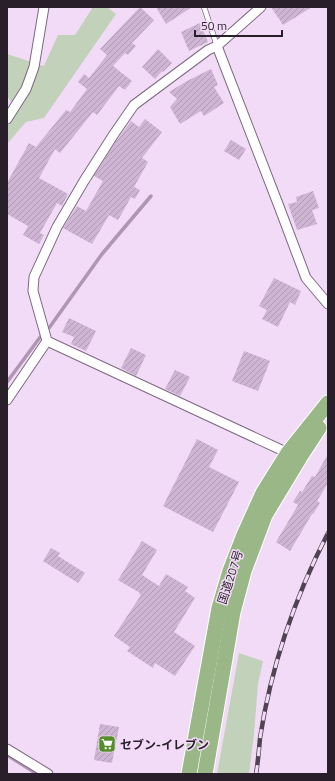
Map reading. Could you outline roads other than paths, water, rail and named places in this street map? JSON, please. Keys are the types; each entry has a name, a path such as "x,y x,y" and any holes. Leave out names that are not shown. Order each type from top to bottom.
{"highway":[{"name":"国道207号","path":"189,774 219,608 230,571 244,534 263,493 288,453 328,403"},
{"name":"国道207号","path":"205,774 233,612 244,571 265,516 300,457 328,414"}],"street":[{"path":"7,119 26,89 34,67 44,7"},
{"path":"261,7 217,46 208,50 134,104 76,194 57,227 34,277 33,291 47,341 288,453"},
{"path":"217,46 306,278 328,304"},
{"path":"7,400 47,341"},
{"path":"7,749 48,774"}],"lane":[{"path":"204,7 217,46"}],"waterway":[{"path":"49,328 102,254 151,196"},
{"path":"7,382 41,336"},
{"path":"7,755 37,774"}],"railway":[{"path":"256,774 265,711 278,659 295,607 328,533"}],"place":[{"name":"セブン-イレブン","path":"107,744"}]}
